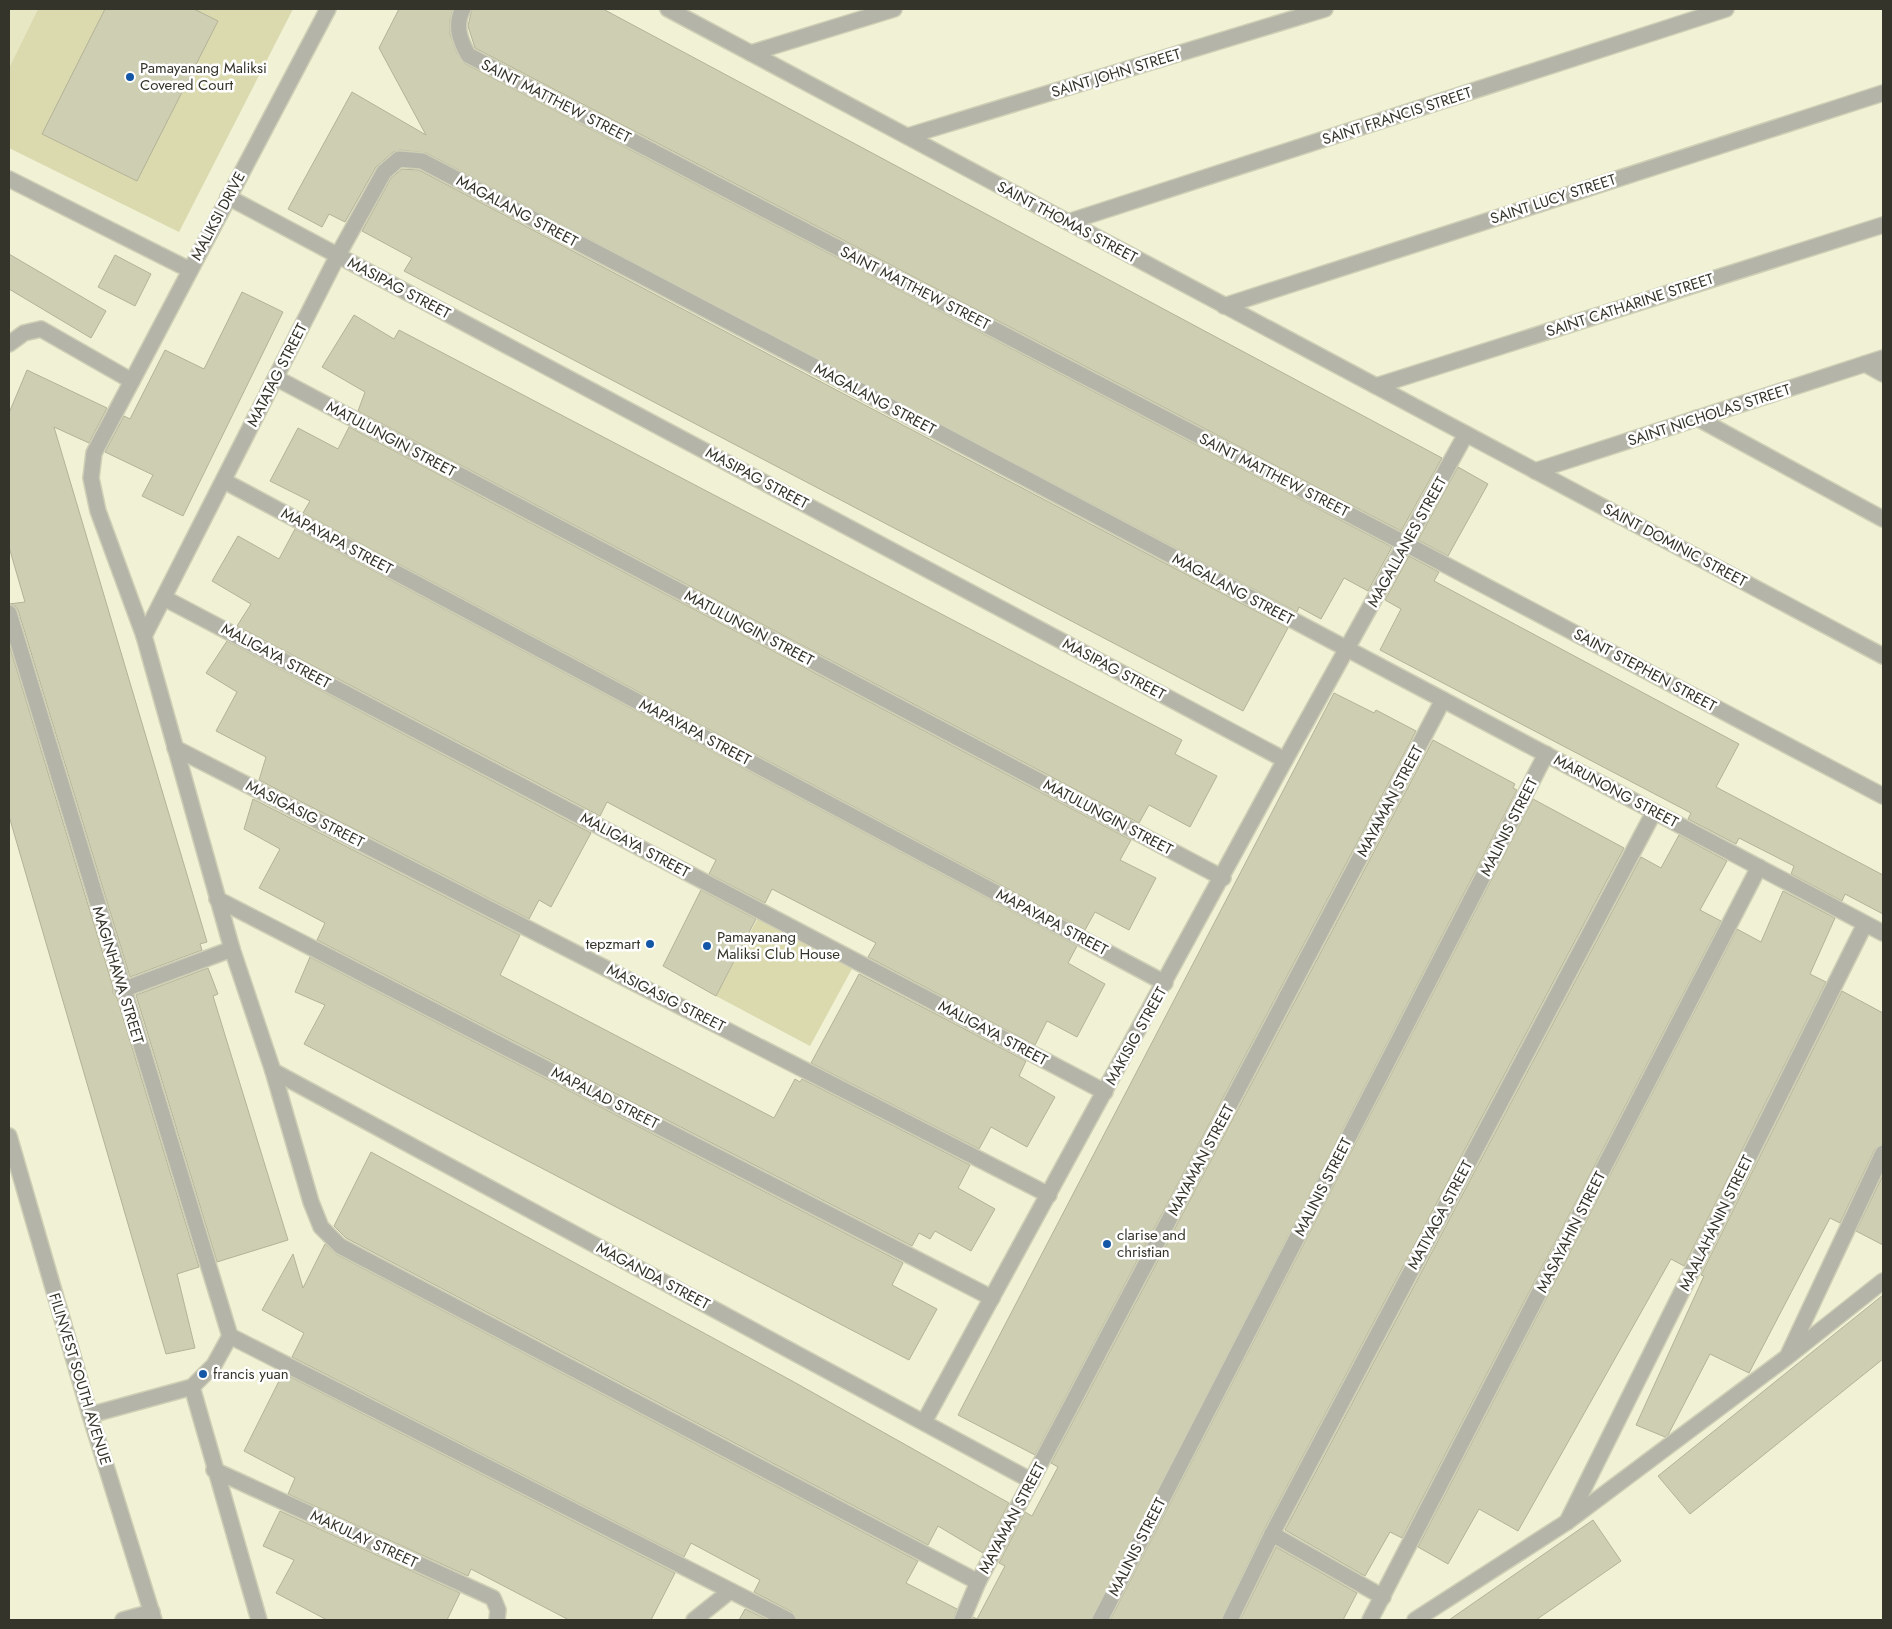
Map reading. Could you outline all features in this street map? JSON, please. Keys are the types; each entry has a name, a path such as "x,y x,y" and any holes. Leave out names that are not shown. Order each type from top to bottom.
{"street":[{"name":"MALIKSI DRIVE","path":"9,179 190,270 328,9"},
{"name":"SAINT MATTHEW STREET","path":"462,9 459,15 459,37 468,55 1406,544"},
{"name":"SAINT THOMAS STREET","path":"668,9 1466,434"},
{"path":"751,53 894,9"},
{"name":"SAINT JOHN STREET","path":"908,136 1325,9"},
{"name":"SAINT FRANCIS STREET","path":"1068,222 1726,9"},
{"name":"SAINT LUCY STREET","path":"1224,306 1883,93"},
{"name":"MATATAG STREET","path":"144,636 338,255 384,172 399,159"},
{"name":"MAGALANG STREET","path":"399,159 422,161 1348,650"},
{"name":"MASIPAG STREET","path":"228,196 1285,760"},
{"name":"SAINT CATHARINE STREET","path":"1376,386 1883,225"},
{"path":"190,270 94,453 91,478 98,511 144,636 232,950 273,1071 311,1202 321,1227 340,1246 978,1582"},
{"path":"9,344 24,333 41,329 132,381"},
{"name":"SAINT NICHOLAS STREET","path":"1534,471 1883,358"},
{"path":"1865,364 1883,374"},
{"name":"MATULUNGIN STREET","path":"276,378 1223,878"},
{"path":"1696,418 1883,519"},
{"name":"MAGALLANES STREET","path":"1348,650 1466,434"},
{"name":"SAINT DOMINIC STREET","path":"1466,434 1883,656"},
{"name":"MAPAYAPA STREET","path":"224,481 1165,983"},
{"name":"SAINT STEPHEN STREET","path":"1406,544 1883,796"},
{"name":"MALIGAYA STREET","path":"164,598 1105,1092"},
{"name":"MAGINHAWA STREET","path":"9,613 122,990 230,1336"},
{"name":"MARUNONG STREET","path":"1348,650 1883,933"},
{"name":"MAKISIG STREET","path":"924,1422 1223,878 1285,760 1348,650"},
{"name":"MAYAMAN STREET","path":"962,1620 978,1582 1444,700"},
{"name":"MASIGASIG STREET","path":"175,748 1049,1195"},
{"name":"MALINIS STREET","path":"1100,1620 1546,754"},
{"name":"MATIYAGA STREET","path":"1230,1620 1272,1534 1654,812"},
{"name":"MASAYAHIN STREET","path":"1370,1620 1759,867"},
{"name":"MAPALAD STREET","path":"217,899 992,1298"},
{"name":"MAALAHANIN STREET","path":"1567,1522 1865,924"},
{"path":"122,990 232,950"},
{"name":"MAGANDA STREET","path":"273,1071 1032,1481"},
{"name":"FILINVEST SOUTH AVENUE","path":"9,1136 90,1416 153,1616"},
{"path":"1787,1357 1883,1153"},
{"path":"1415,1620 1567,1522 1787,1357 1883,1281"},
{"path":"90,1416 192,1387 214,1365 230,1336 729,1592 788,1620"},
{"path":"192,1387 214,1470 259,1620"},
{"name":"MAKULAY STREET","path":"214,1470 493,1598 498,1610 497,1620"},
{"path":"1272,1534 1383,1597"},
{"path":"694,1620 729,1592"},
{"path":"123,1620 153,1616"}],"shaded area":[{"path":"9,9 38,9 9,68"},
{"path":"38,9 293,9 179,232 9,148 9,68"},
{"path":"758,918 853,967 810,1046 716,996"}],"building":[{"name":"Pamayanang Maliksi Covered Court","path":"105,9 194,9 218,21 137,181 42,134"},
{"path":"399,9 453,9 450,20 450,34 457,53 464,63 1392,547 1368,591 1344,578 1321,619 1299,607 1297,612 426,153 400,150 393,152 376,167 345,222 329,214 322,227 288,209 352,92 426,135 379,48"},
{"path":"472,9 603,9 1442,458 1401,531 475,48 468,26"},
{"path":"402,169 419,170 1288,628 1243,711 404,271 412,258 362,231 391,178"},
{"path":"9,254 106,311 91,338 9,289"},
{"path":"115,255 151,274 135,306 98,287"},
{"path":"242,292 283,312 183,516 142,496 153,475 105,452 124,416 130,419 165,350 204,369"},
{"path":"354,315 394,339 399,330 1182,740 1175,754 1217,776 1190,827 1149,805 1139,823 358,411 365,392 322,367"},
{"path":"27,370 107,408 89,443 54,427 207,942 200,944 202,950 130,977 18,610 15,606 9,604 25,602 9,547 9,413"},
{"path":"349,427 1131,840 1120,860 1156,878 1129,930 1095,912 1085,930 303,513 310,501 270,481 298,428 338,449"},
{"path":"1458,467 1488,484 1448,556 1418,540"},
{"path":"295,529 1077,946 1068,963 1105,984 1077,1037 1047,1021 1035,1045 868,957 876,943 772,889 765,903 709,874 716,860 607,802 600,816 237,626 251,604 212,581 238,536 279,559"},
{"path":"1409,556 1439,572 1434,581 1739,744 1716,787 1883,875 1883,914 1845,894 1842,901 1791,874 1794,866 1739,838 1736,844 1688,819 1691,813 1380,650 1401,609 1385,600"},
{"path":"227,641 591,833 551,907 539,900 529,919 259,780 266,757 216,731 237,692 206,673"},
{"path":"9,644 113,987 113,993 117,998 199,1267 177,1274 195,1348 166,1354 9,816"},
{"path":"1334,693 1374,713 1376,710 1416,731 1035,1455 958,1415"},
{"path":"1433,740 1515,784 1513,788 1517,790 1091,1620 972,1620 973,1617 977,1619 1005,1566 999,1563 1025,1512 1032,1516 1058,1467 1051,1463"},
{"path":"253,799 520,935 500,975 774,1118 795,1079 800,1082 802,1079 970,1165 958,1188 995,1209 971,1251 935,1231 930,1239 919,1233 912,1246 317,940 325,923 259,888 280,849 244,829"},
{"path":"1533,799 1624,848 1264,1530 1221,1620 1110,1620"},
{"path":"1679,835 1727,861 1700,910 1721,921 1402,1538 1390,1532 1365,1576 1285,1530 1641,857 1661,868"},
{"name":"Pamayanang Maliksi Club House","path":"701,890 756,919 716,996 663,966"},
{"path":"1783,891 1835,918 1810,974 1826,982 1684,1266 1671,1259 1518,1531 1479,1509 1448,1564 1418,1547 1737,929 1761,942"},
{"path":"310,957 903,1263 892,1285 937,1309 909,1360 304,1044 325,1005 295,992"},
{"path":"208,968 218,994 213,996 288,1240 217,1262 136,995"},
{"path":"859,974 1026,1061 1019,1076 1055,1097 1027,1147 991,1127 979,1149 811,1063"},
{"path":"1842,991 1883,1013 1883,1144 1875,1149 1840,1223 1830,1218 1749,1373 1710,1354 1668,1435 1665,1437 1636,1425 1704,1276 1701,1275"},
{"path":"371,1152 794,1382 1009,1503 983,1553 938,1526 928,1545 346,1238 334,1226"},
{"path":"1883,1175 1883,1245 1856,1231"},
{"path":"325,1244 336,1254 918,1561 906,1583 957,1609 953,1620 797,1620 792,1612 754,1592 760,1580 691,1543 684,1557 292,1357 304,1333 262,1310 293,1254 303,1288"},
{"path":"1883,1295 1883,1359 1690,1514 1658,1476"},
{"path":"283,1373 675,1573 651,1620 569,1620 471,1569 468,1576 288,1494 295,1478 244,1451"},
{"path":"280,1511 460,1593 447,1620 327,1620 276,1593 294,1560 263,1546"},
{"path":"1593,1520 1621,1561 1536,1620 1449,1620"},
{"path":"1276,1547 1357,1593 1343,1620 1240,1620"},
{"path":"745,1609 768,1620 739,1620"}],"place":[{"name":"Pamayanang Maliksi Covered Court","path":"130,77"},
{"name":"tepzmart","path":"650,944"},
{"name":"Pamayanang Maliksi Club House","path":"707,946"},
{"name":"clarise and christian","path":"1107,1244"},
{"name":"francis yuan","path":"203,1374"}]}
